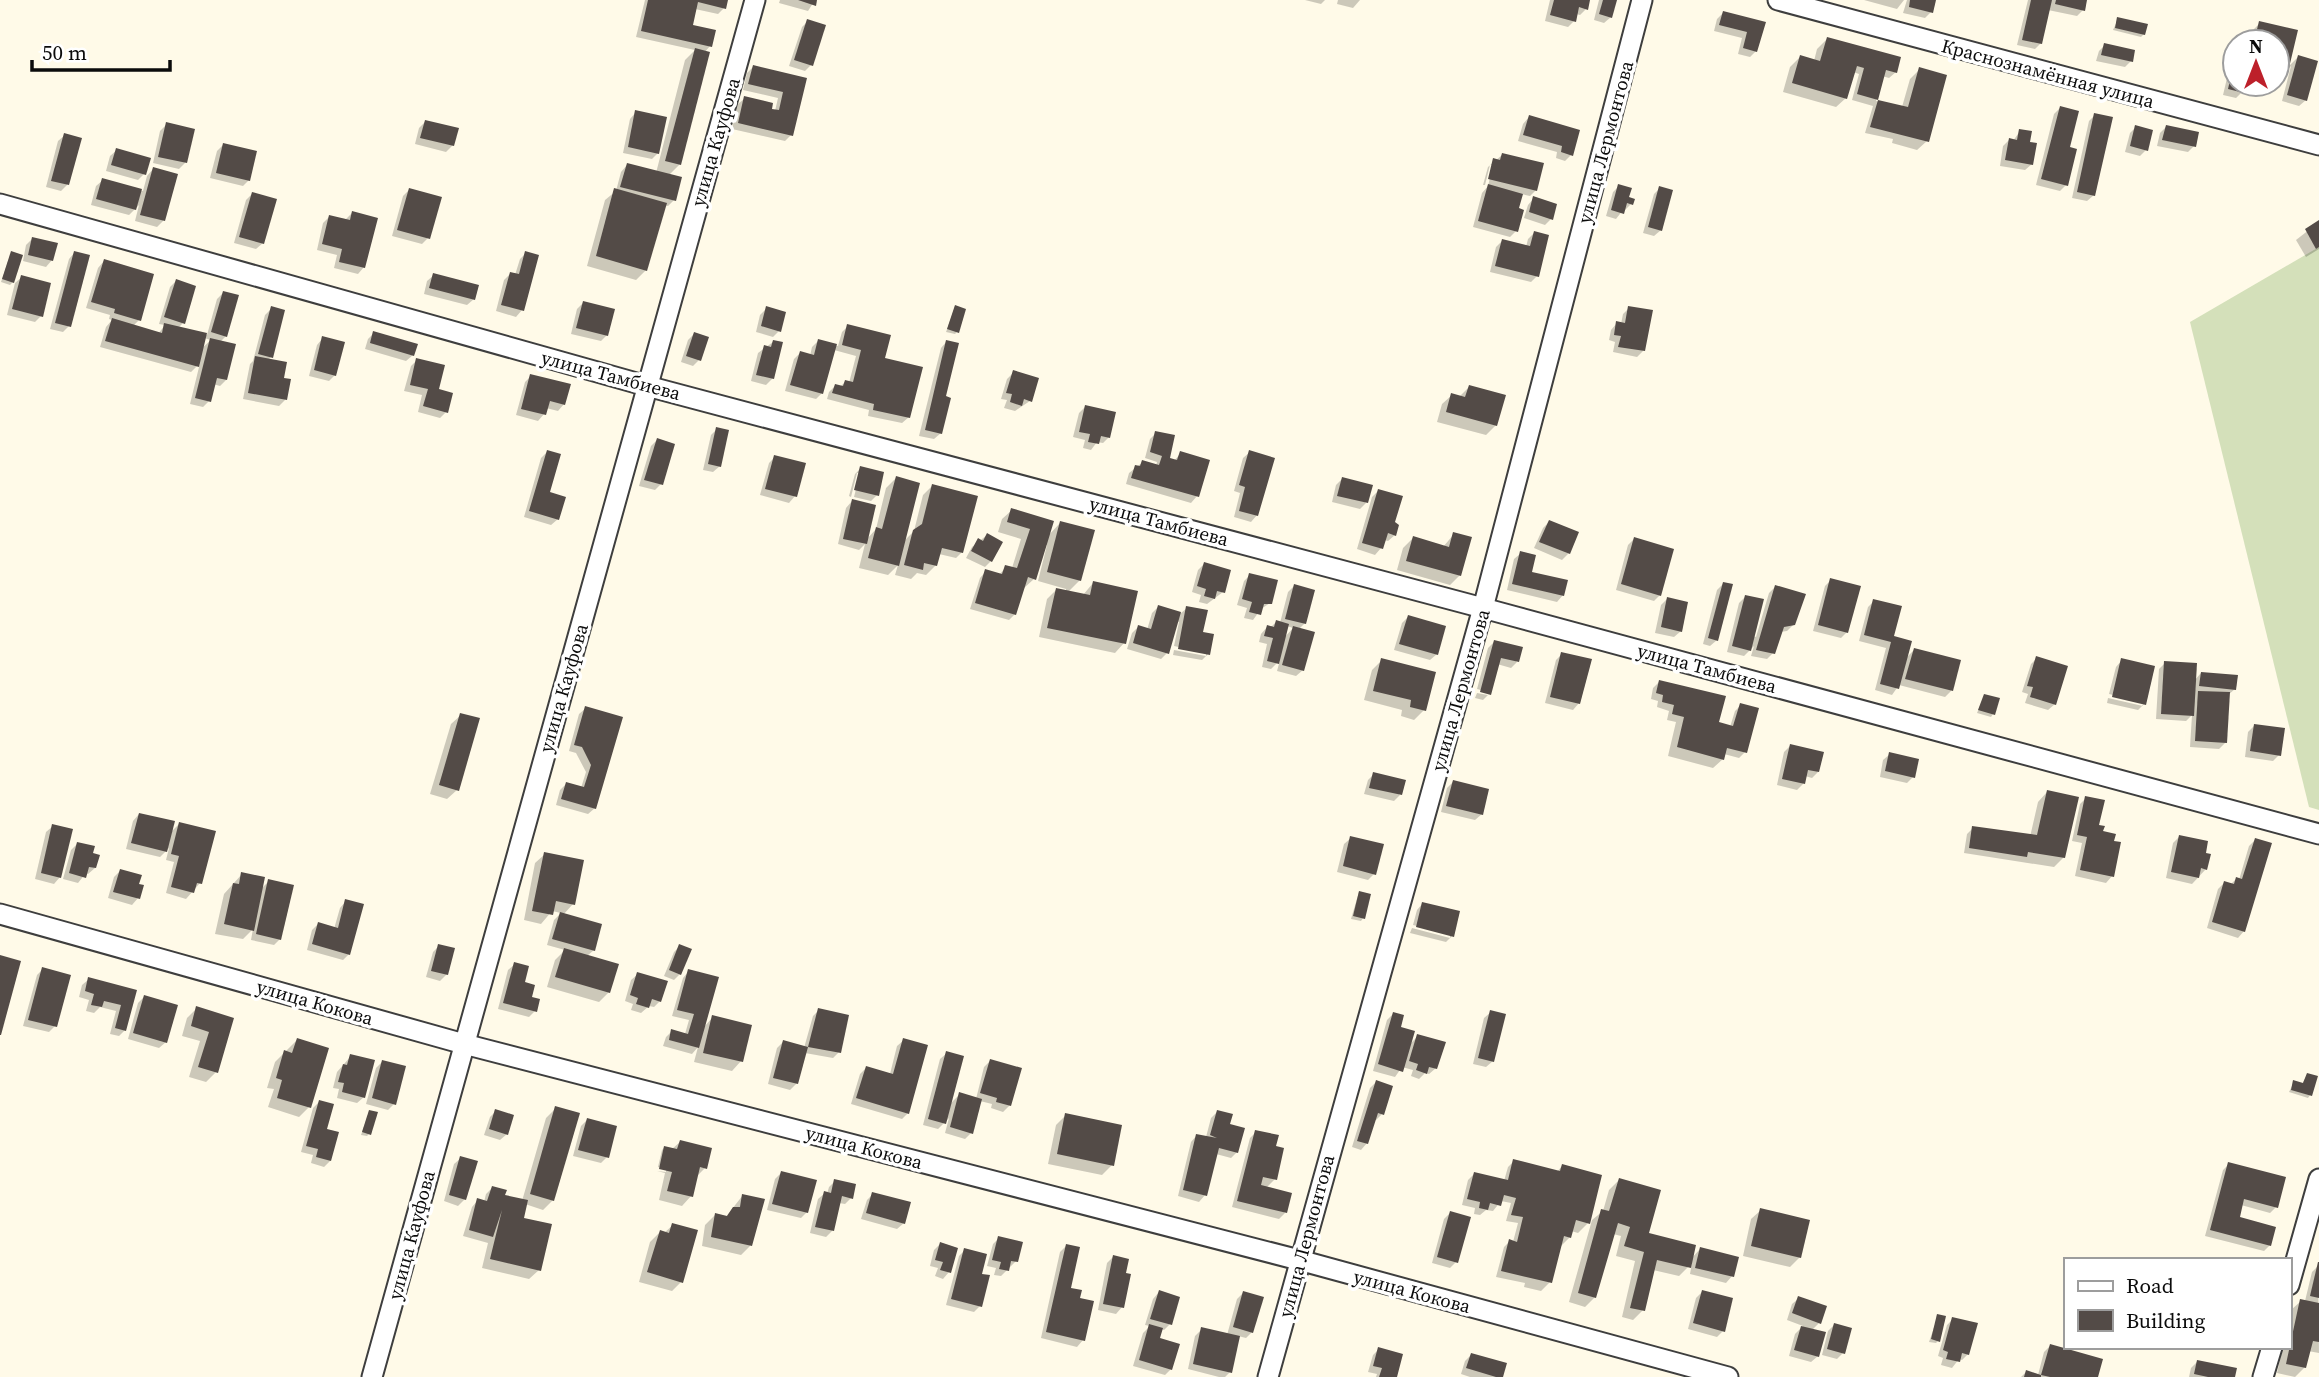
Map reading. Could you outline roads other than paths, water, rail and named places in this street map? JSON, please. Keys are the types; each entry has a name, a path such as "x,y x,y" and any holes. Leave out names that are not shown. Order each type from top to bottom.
{"street":[{"name":"улица Кауфова","path":"372,1377 755,0"},
{"name":"улица Лермонтова","path":"1268,1377 1483,608 1642,0"},
{"name":"Краснознамённая улица","path":"1778,0 2319,145"},
{"name":"улица Тамбиева","path":"0,204 648,386 2319,834"},
{"name":"улица Кокова","path":"0,914 464,1044 1299,1260 1728,1377"},
{"path":"2291,1278 2319,1179"},
{"path":"2263,1377 2271,1349"}]}
